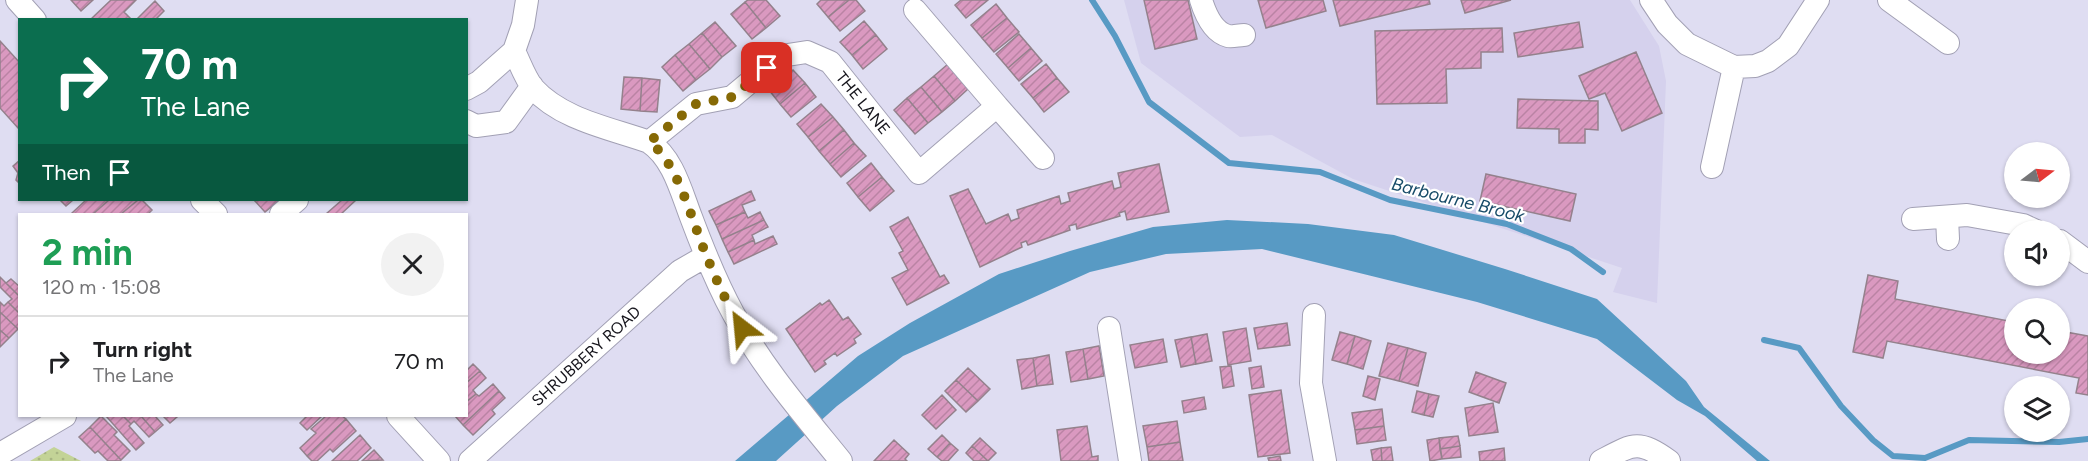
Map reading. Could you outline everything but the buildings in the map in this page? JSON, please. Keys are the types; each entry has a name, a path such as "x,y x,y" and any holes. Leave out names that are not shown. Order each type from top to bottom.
{"street":[{"path":"17,0 33,18"},
{"path":"468,87 479,82 514,51 523,25 527,0"},
{"path":"1201,0 1216,29 1228,36 1244,35"},
{"path":"1651,0 1667,24 1687,44 1734,67 1755,66 1788,46 1818,0"},
{"path":"1889,0 1948,43"},
{"path":"915,10 1043,158"},
{"path":"514,51 532,86 551,105 571,115 649,142 658,148 671,167 706,256 733,314 783,388 834,453"},
{"name":"THE LANE","path":"649,142 696,104 732,97 781,56 807,52 830,62 919,173 997,106"},
{"path":"1712,167 1734,67"},
{"path":"468,122 476,126 506,122 532,86"},
{"path":"203,201 215,213"},
{"path":"282,213 296,201"},
{"path":"1912,219 1947,228 1967,215 2004,222"},
{"path":"2070,248 2088,262"},
{"name":"SHRUBBERY ROAD","path":"470,461 680,271 706,256"},
{"path":"1314,315 1311,383 1325,461"},
{"path":"1109,328 1130,461"},
{"path":"0,454 63,417"},
{"path":"399,417 440,461"},
{"path":"1601,461 1635,445 1645,446 1669,461"}],"shaded area":[{"path":"1124,0 1630,0 1659,46 1666,81 1657,303 1613,292 1622,268 1353,179 1272,135 1240,137 1141,63"}],"green space":[{"path":"54,447 81,461 30,461"}],"water":[{"path":"1227,220 1308,224 1394,235 1597,299 1686,381 1704,407 1770,461 1757,461 1705,416 1677,400 1597,339 1477,302 1262,249 1166,254 1090,272 903,356 837,406 776,461 735,461 858,356 910,323 999,274 1153,227"}],"waterway":[{"name":"Barbourne Brook","path":"1092,0 1115,36 1149,102 1229,163 1320,172 1390,200 1507,224 1571,249 1603,272"},
{"name":"Barbourne Brook","path":"1764,340 1799,348 1841,406 1873,440 1893,456 1925,458 1969,440 2059,442 2088,439"}],"route":[{"path":"742,328 706,256 671,167 658,148 649,142 696,104 732,97 767,68"}]}
